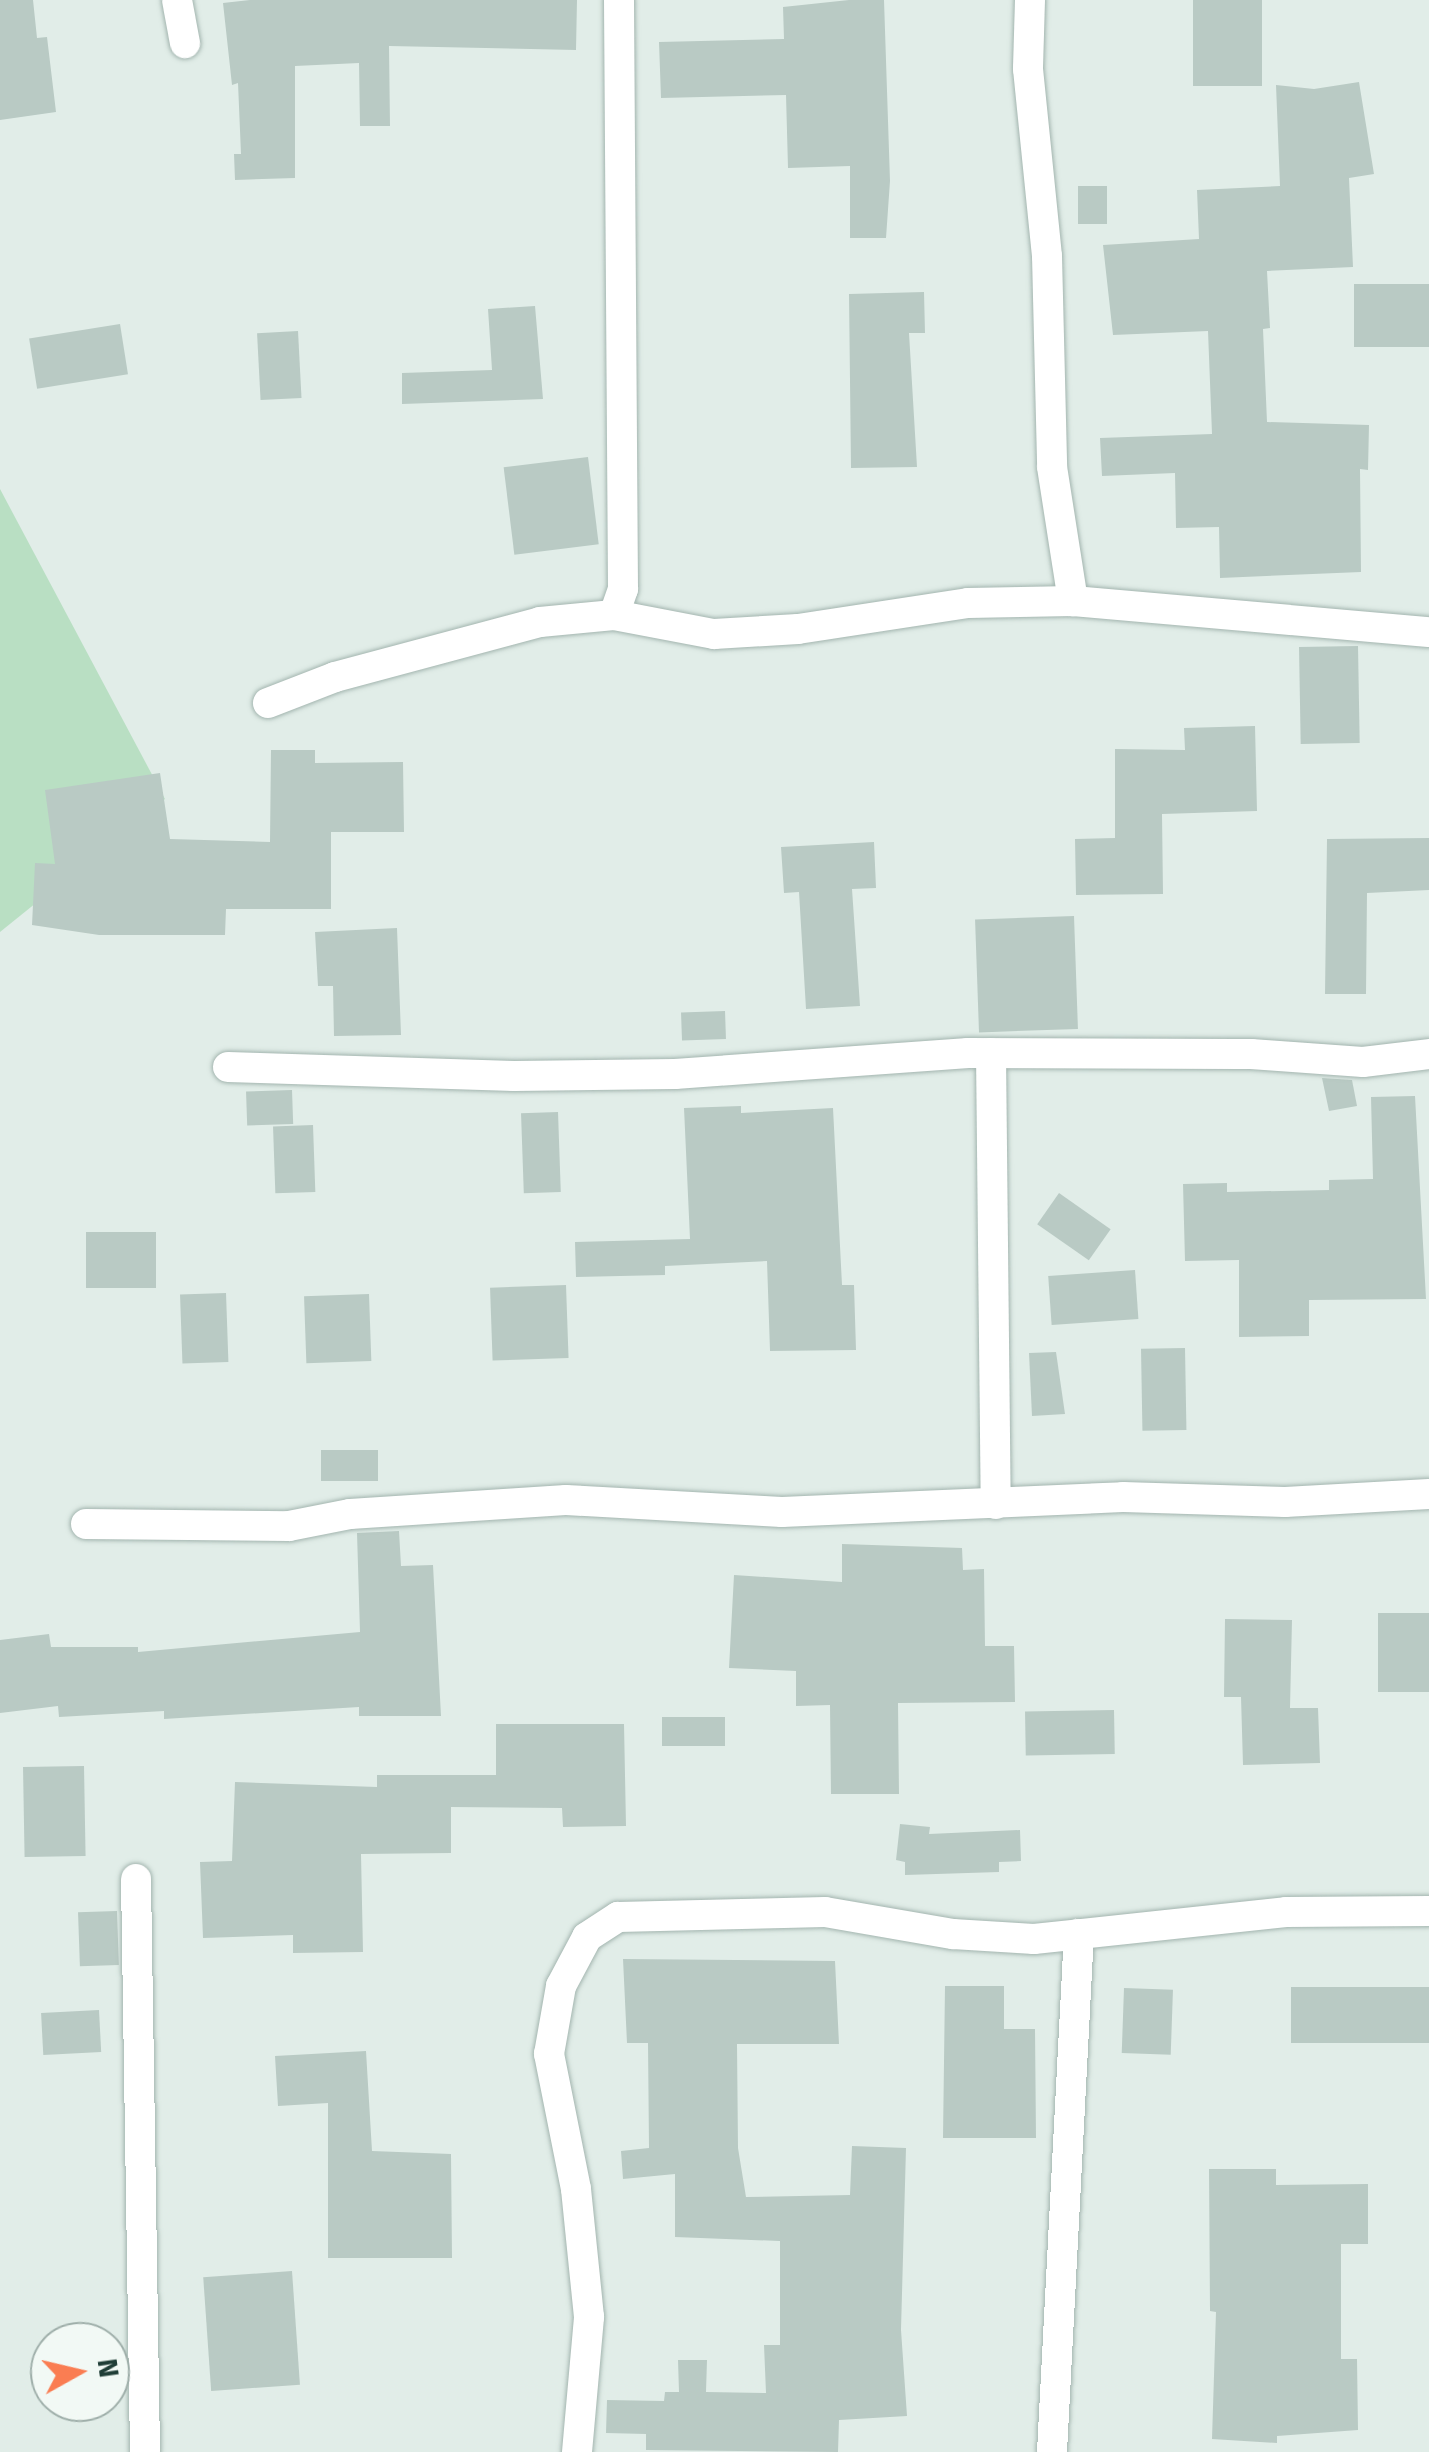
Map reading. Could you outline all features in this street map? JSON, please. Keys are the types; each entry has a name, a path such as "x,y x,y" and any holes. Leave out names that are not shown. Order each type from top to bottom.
{"street":[{"path":"176,0 186,44"},
{"path":"614,615 623,588 618,0"},
{"path":"1030,0 1028,69 1047,256 1052,467 1073,601"},
{"path":"268,703 335,677 540,622 614,615 714,634 798,629 968,602 1073,601 1429,632"},
{"path":"228,1068 674,1074 990,1053 1251,1054 1363,1062 1429,1054"},
{"path":"990,1053 996,1504"},
{"path":"86,1524 290,1526 350,1514 566,1500 782,1512 1429,1494"},
{"path":"136,1879 146,2452"},
{"path":"577,2452 589,2317 576,2189 549,2054 561,1986 587,1937 618,1917 826,1912 969,1935 1079,1934 1286,1912 1429,1911"},
{"path":"1052,2452 1079,1934"}],"green space":[{"path":"0,489 165,799 0,932"}],"building":[{"path":"0,0 33,0 37,38 47,37 56,112 0,120"},
{"path":"577,0 576,50 389,46 390,126 360,126 359,63 295,66 295,178 235,180 234,154 241,154 238,83 232,85 223,3"},
{"path":"884,0 890,181 886,238 850,238 850,166 788,168 786,95 661,98 659,42 784,39 783,7"},
{"path":"1193,0 1262,0 1262,86 1193,86"},
{"path":"1359,82 1374,174 1349,178 1353,267 1267,271 1270,328 1263,329 1267,422 1369,425 1368,470 1360,469 1361,572 1220,578 1219,527 1176,528 1175,473 1102,476 1100,438 1212,434 1208,331 1113,335 1103,245 1199,239 1197,190 1280,186 1276,85 1314,89"},
{"path":"1078,186 1107,186 1107,224 1078,224"},
{"path":"1354,284 1429,284 1429,347 1354,347"},
{"path":"924,292 925,333 909,333 917,467 851,468 849,294"},
{"path":"535,306 543,399 402,404 402,373 492,370 488,309"},
{"path":"120,324 128,374 37,389 29,338"},
{"path":"298,331 302,398 261,400 257,333"},
{"path":"588,457 599,544 514,555 504,467"},
{"path":"1358,646 1360,743 1301,744 1299,647"},
{"path":"1255,726 1257,811 1162,814 1163,894 1076,895 1075,839 1115,838 1115,749 1185,750 1184,728"},
{"path":"271,750 315,750 315,763 403,762 404,832 331,832 331,909 226,909 225,935 99,935 32,925 35,863 55,864 45,790 160,773 170,839 270,842"},
{"path":"1429,838 1429,890 1367,893 1366,994 1325,994 1327,839"},
{"path":"874,842 876,888 852,889 860,1006 806,1009 799,892 784,893 781,847"},
{"path":"1074,916 1078,1029 979,1032 975,919"},
{"path":"397,928 401,1035 334,1036 333,986 318,986 315,932"},
{"path":"725,1011 726,1039 682,1041 681,1013"},
{"path":"1322,1078 1352,1080 1357,1106 1329,1111"},
{"path":"292,1090 293,1124 247,1126 246,1092"},
{"path":"1415,1096 1426,1299 1309,1300 1309,1336 1239,1337 1239,1260 1185,1261 1183,1184 1227,1183 1227,1192 1329,1190 1329,1180 1373,1179 1371,1097"},
{"path":"741,1106 741,1113 833,1108 842,1285 854,1285 856,1350 770,1351 767,1261 665,1266 665,1275 576,1277 575,1242 690,1239 684,1108"},
{"path":"558,1112 561,1192 524,1193 521,1113"},
{"path":"313,1125 315,1192 275,1193 273,1126"},
{"path":"1059,1193 1111,1229 1089,1260 1037,1224"},
{"path":"86,1232 156,1232 156,1288 86,1288"},
{"path":"1135,1270 1138,1319 1052,1325 1048,1276"},
{"path":"566,1285 569,1358 493,1361 490,1288"},
{"path":"226,1293 228,1362 182,1364 180,1295"},
{"path":"369,1294 371,1361 306,1363 304,1296"},
{"path":"1185,1348 1186,1430 1142,1431 1141,1349"},
{"path":"1056,1352 1065,1414 1032,1416 1029,1353"},
{"path":"321,1450 378,1450 378,1481 321,1481"},
{"path":"399,1531 401,1566 433,1565 441,1716 359,1716 359,1707 164,1719 164,1711 59,1717 58,1706 0,1713 0,1640 49,1634 51,1647 138,1647 138,1652 360,1632 357,1533"},
{"path":"842,1544 962,1548 963,1570 984,1569 985,1646 1014,1646 1015,1702 898,1703 899,1794 831,1794 830,1705 796,1706 796,1671 729,1668 734,1575 842,1582"},
{"path":"1378,1613 1429,1613 1429,1692 1378,1692"},
{"path":"1225,1619 1292,1620 1290,1708 1318,1708 1320,1763 1243,1765 1241,1697 1224,1697"},
{"path":"1114,1710 1115,1754 1026,1756 1025,1712"},
{"path":"662,1717 725,1717 725,1746 662,1746"},
{"path":"496,1724 624,1724 626,1826 563,1827 562,1808 451,1807 451,1853 361,1854 363,1952 293,1953 293,1935 203,1938 200,1862 232,1861 235,1782 377,1787 377,1775 496,1775"},
{"path":"84,1766 86,1856 25,1857 23,1767"},
{"path":"900,1824 930,1827 929,1834 1020,1830 1021,1861 999,1862 999,1872 905,1875 905,1862 896,1860"},
{"path":"117,1911 119,1965 80,1966 78,1912"},
{"path":"623,1959 835,1961 839,2044 737,2044 738,2148 746,2197 850,2195 852,2146 906,2148 901,2330 907,2416 839,2420 838,2452 646,2450 646,2434 606,2433 607,2400 664,2401 665,2392 679,2392 678,2360 707,2360 706,2392 766,2393 764,2345 780,2345 780,2241 675,2237 675,2174 623,2179 621,2151 649,2148 648,2043 627,2043"},
{"path":"945,1986 1004,1986 1004,2029 1035,2029 1036,2138 943,2138"},
{"path":"1291,1987 1429,1987 1429,2043 1291,2043"},
{"path":"1124,1988 1173,1990 1171,2055 1122,2053"},
{"path":"99,2010 101,2052 43,2055 41,2013"},
{"path":"366,2051 372,2151 451,2154 452,2258 328,2258 328,2103 278,2106 275,2056"},
{"path":"1209,2169 1276,2169 1276,2185 1368,2184 1368,2244 1341,2244 1341,2359 1357,2359 1358,2430 1277,2436 1277,2443 1212,2439 1216,2312 1210,2311"},
{"path":"292,2271 300,2385 211,2391 203,2277"}]}
